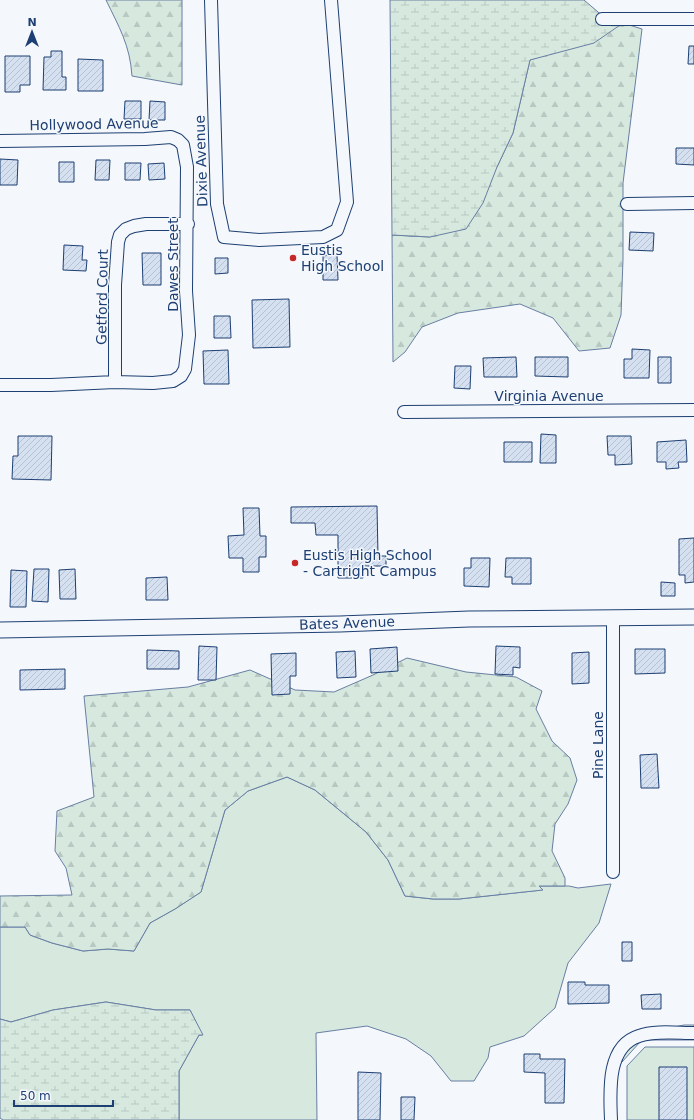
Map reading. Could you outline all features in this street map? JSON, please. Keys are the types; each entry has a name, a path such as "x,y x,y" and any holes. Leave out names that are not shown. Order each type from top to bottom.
{"street":[{"name":"Dixie Avenue","path":"211,0 217,204 224,236 259,240 323,237 337,230 347,202 331,0"},
{"path":"602,19 694,19"},
{"name":"Hollywood Avenue","path":"0,141 144,139 171,137 178,140 184,148"},
{"name":"Dawes Street","path":"115,382 153,383 173,381 178,378 185,369 189,335 186,291 188,224 187,167 184,148"},
{"path":"627,204 694,203"},
{"name":"Getford Court","path":"115,382 115,285 118,242 120,235 134,226 146,224 188,224"},
{"path":"0,385 115,382"},
{"name":"Virginia Avenue","path":"404,412 694,410"},
{"name":"Bates Avenue","path":"0,630 340,624 469,619 694,617"},
{"name":"Pine Lane","path":"613,618 613,872"},
{"path":"611,1120 610,1098 613,1070 618,1054 623,1045 640,1035 652,1033 694,1033"}],"green space":[{"path":"106,0 182,0 182,85 132,76 126,45"},
{"path":"390,0 584,0 605,18 623,23 594,43 530,60 513,133 497,167 483,203 466,229 430,237 392,235"},
{"path":"623,23 642,29 623,183 621,315 610,348 579,351 553,318 520,304 458,313 422,327 405,352 393,362 392,235 430,237 497,167 513,133 530,60 549,54"},
{"path":"407,658 466,672 516,677 542,691 536,709 552,741 570,758 577,780 568,804 555,824 552,851 565,878 565,886 539,886 543,890 459,899 433,899 405,896 388,860 366,832 315,790 287,777 248,791 225,810 201,892 150,923 134,951 108,949 83,951 52,943 30,935 25,927 0,927 0,896 72,895 66,868 55,851 57,811 94,797 84,696 188,687 250,670 295,690 334,692"},
{"path":"287,777 315,790 366,832 388,860 405,896 433,899 459,899 542,890 538,886 569,886 578,888 611,884 599,923 568,963 555,1008 524,1036 490,1047 488,1058 474,1081 451,1081 431,1056 406,1039 367,1026 316,1033 317,1120 179,1120 179,1071 199,1035 202,1035 190,1010 156,1010 106,1002 53,1010 11,1022 0,1019 0,927 25,927 30,935 52,943 83,951 108,949 134,951 150,923 201,892 225,810 248,791"},
{"path":"106,1002 156,1010 190,1010 203,1035 199,1035 179,1071 179,1120 3,1120 0,1118 0,1019 11,1022 53,1010"},
{"path":"684,1025 694,1025 694,1040 645,1040 640,1042 622,1062 623,1056 641,1034"},
{"path":"645,1047 694,1047 694,1120 627,1120 627,1066"}],"building":[{"path":"689,46 694,46 694,64 688,64"},
{"path":"51,51 62,51 62,77 66,77 66,90 43,90 44,57 51,57"},
{"path":"5,56 30,56 30,85 20,85 20,92 5,92"},
{"path":"78,59 103,60 103,91 78,91"},
{"path":"125,101 141,101 141,119 124,119"},
{"path":"150,101 165,102 165,120 149,120"},
{"path":"676,148 694,148 694,165 676,164"},
{"path":"0,159 18,160 17,185 0,185"},
{"path":"96,160 110,160 109,180 95,180"},
{"path":"59,162 74,162 74,182 59,182"},
{"path":"125,163 141,163 140,180 125,180"},
{"path":"164,163 165,179 149,180 148,164"},
{"path":"630,232 654,233 653,251 629,250"},
{"path":"64,245 83,246 82,260 87,260 86,271 63,270"},
{"path":"142,253 161,253 161,285 143,285"},
{"path":"323,255 337,255 338,280 323,280"},
{"path":"215,258 228,258 228,273 215,274"},
{"path":"289,299 290,347 253,348 252,300"},
{"path":"214,316 230,316 231,338 214,338"},
{"path":"632,349 650,350 649,378 624,378 624,359 632,359"},
{"path":"228,350 229,384 204,384 203,351"},
{"path":"516,357 517,377 484,377 483,358"},
{"path":"535,357 568,357 568,377 535,376"},
{"path":"658,357 671,357 671,383 658,383"},
{"path":"455,366 471,366 470,389 454,388"},
{"path":"541,434 556,435 556,463 540,463"},
{"path":"18,436 52,436 51,480 12,479 13,456 18,456"},
{"path":"607,436 631,436 632,464 615,465 615,455 608,455"},
{"path":"686,440 687,462 678,462 679,468 666,469 666,462 657,462 657,442"},
{"path":"504,442 532,442 532,462 504,462"},
{"path":"377,506 378,556 386,556 386,566 363,566 363,578 338,578 338,535 316,535 315,523 291,523 291,507"},
{"path":"243,508 259,508 260,536 266,536 266,557 259,557 259,572 243,572 243,558 229,558 228,536 244,535"},
{"path":"694,538 694,582 685,583 685,575 679,575 679,539"},
{"path":"471,558 490,558 489,587 464,586 464,568 471,568"},
{"path":"506,558 531,558 531,584 512,584 512,577 505,577"},
{"path":"34,569 49,569 48,602 32,601"},
{"path":"75,569 76,599 60,599 59,570"},
{"path":"11,570 27,571 26,607 10,607"},
{"path":"167,577 168,600 146,600 146,578"},
{"path":"661,582 675,583 675,596 661,596"},
{"path":"199,646 217,647 216,680 198,680"},
{"path":"496,646 520,647 520,668 513,667 513,675 495,674"},
{"path":"397,647 398,671 371,673 370,649"},
{"path":"635,649 665,649 665,673 635,674"},
{"path":"147,650 179,651 179,669 147,669"},
{"path":"355,651 356,677 337,678 336,652"},
{"path":"589,652 589,683 572,684 572,653"},
{"path":"296,653 296,676 290,676 290,694 272,695 271,654"},
{"path":"65,669 65,689 20,690 20,670"},
{"path":"657,754 659,788 641,788 640,755"},
{"path":"622,942 632,942 632,961 622,961"},
{"path":"568,982 585,982 585,985 609,985 609,1003 568,1004"},
{"path":"661,994 661,1009 642,1009 641,995"},
{"path":"524,1054 540,1054 540,1059 565,1059 564,1103 545,1103 545,1073 524,1072"},
{"path":"659,1067 687,1067 687,1120 659,1120"},
{"path":"358,1072 381,1073 380,1120 358,1120"},
{"path":"401,1097 415,1097 414,1120 401,1120"}],"place":[{"name":"Eustis High School","path":"293,258"},
{"name":"Eustis High School - Cartright Campus","path":"295,563"}]}
